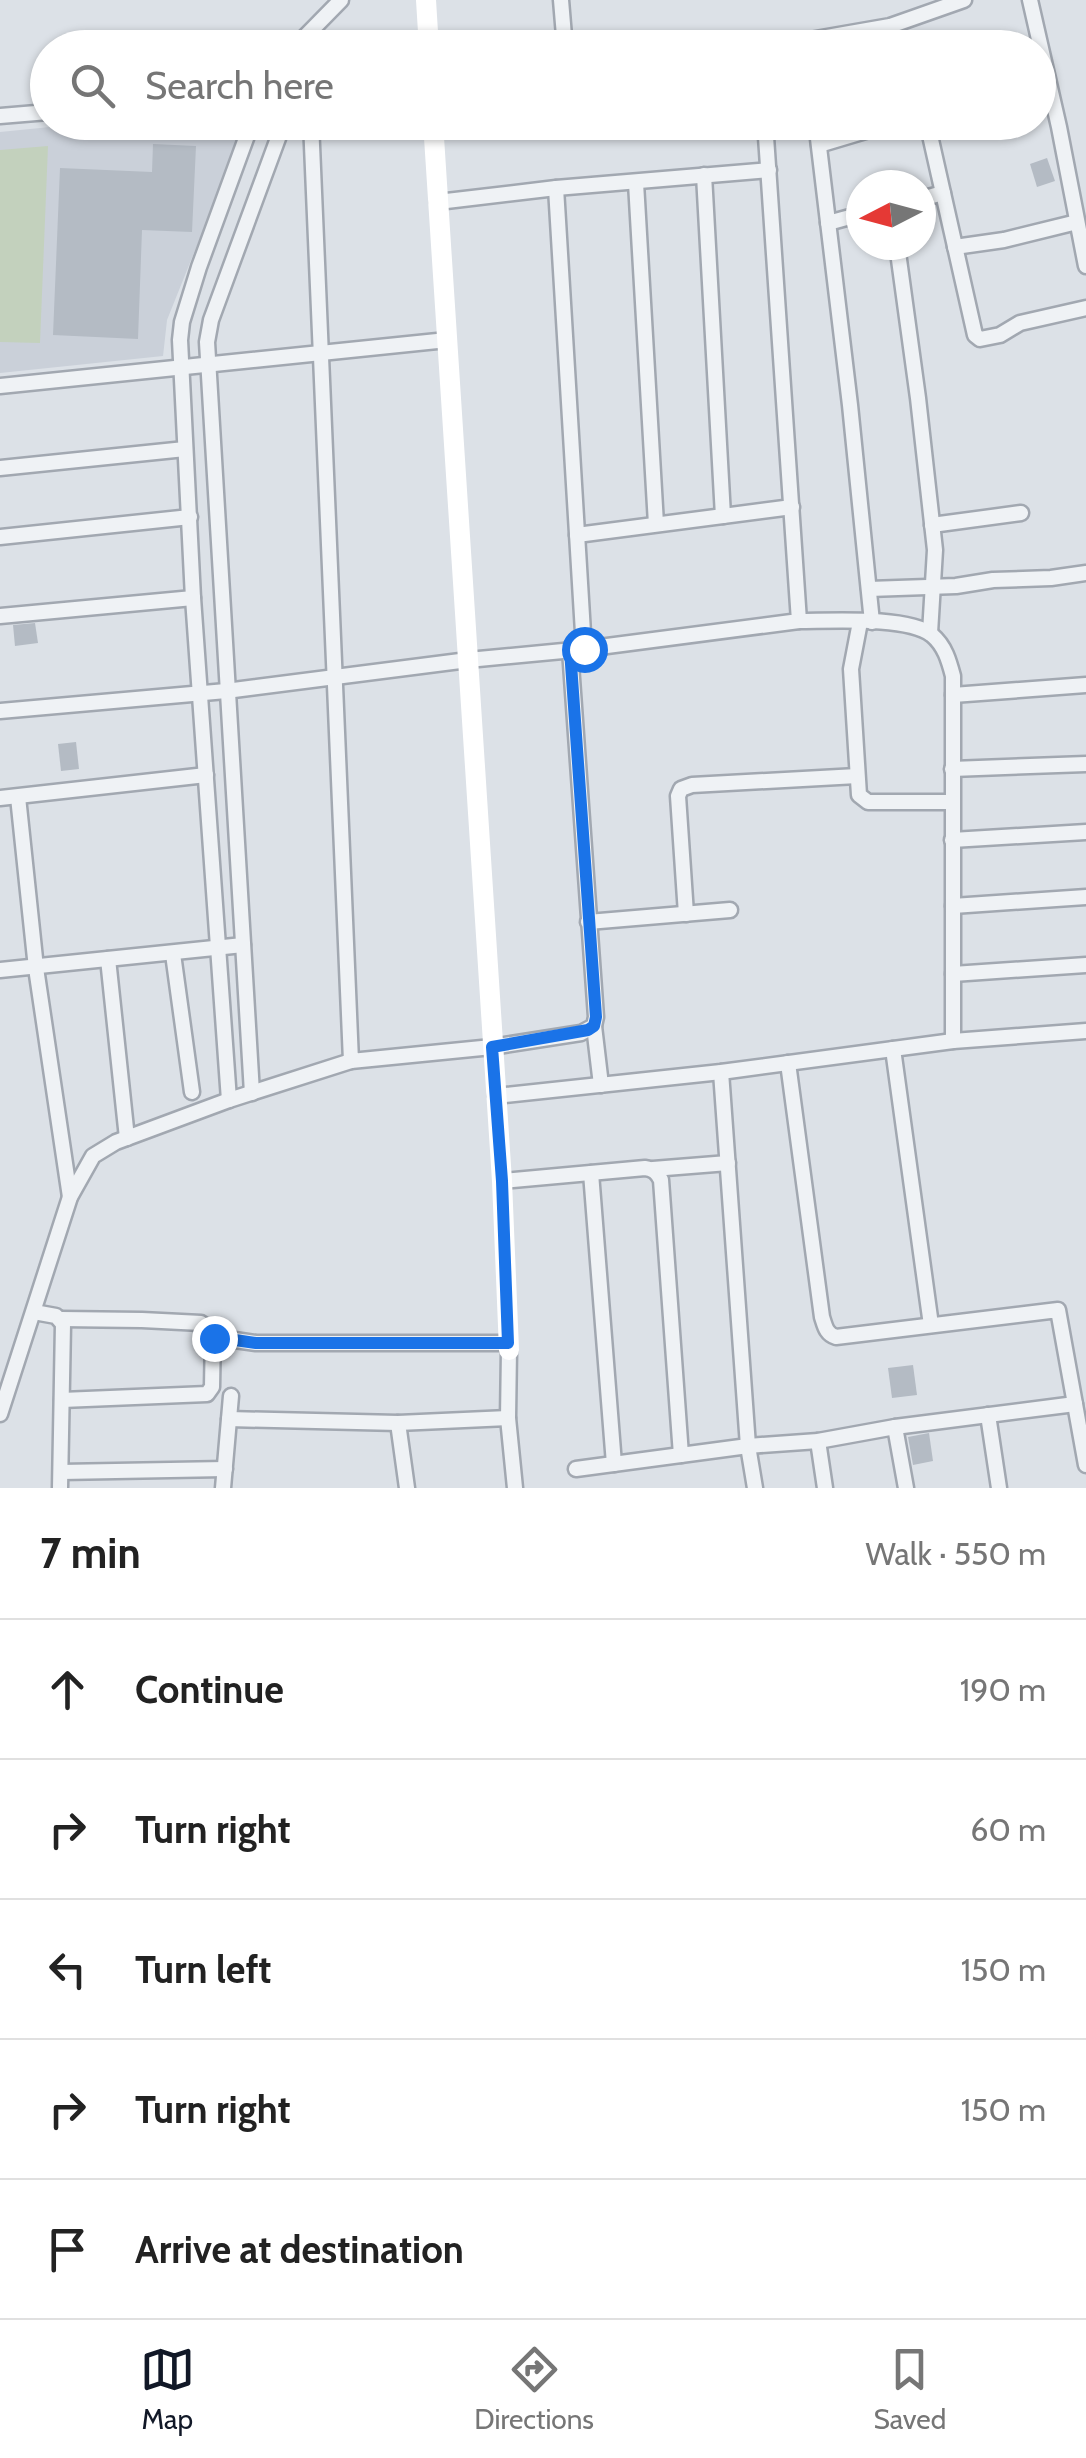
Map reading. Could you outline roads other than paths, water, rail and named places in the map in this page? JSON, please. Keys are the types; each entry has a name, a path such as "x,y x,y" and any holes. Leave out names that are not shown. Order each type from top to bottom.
{"street":[{"path":"312,30 341,0"},
{"path":"426,0 428,30"},
{"path":"561,0 564,30"},
{"path":"871,30 964,0"},
{"path":"1030,0 1036,30"},
{"path":"0,116 30,114"},
{"path":"1056,115 1086,266"},
{"path":"229,1100 193,598 180,340 199,267 245,140"},
{"path":"252,1093 207,342 211,320 277,140"},
{"path":"312,140 352,1062"},
{"path":"434,140 502,1181 508,1418 515,1488"},
{"path":"767,140 799,621"},
{"path":"818,140 869,590 866,622 851,669 859,796 868,802 952,802"},
{"path":"819,145 836,140"},
{"path":"932,140 972,326 980,339 1000,335 1020,323 1086,308"},
{"path":"438,202 769,170"},
{"path":"704,175 723,516"},
{"path":"636,183 656,524"},
{"path":"556,188 577,535 577,650 588,922 601,1085"},
{"path":"936,195 943,193"},
{"path":"828,223 846,218"},
{"path":"955,247 1078,222"},
{"path":"899,260 932,526 934,586 930,633"},
{"path":"0,386 447,340"},
{"path":"0,468 186,448"},
{"path":"577,535 792,507"},
{"path":"932,526 1020,513"},
{"path":"0,537 190,518"},
{"path":"869,590 1086,573"},
{"path":"0,616 193,598"},
{"path":"0,711 226,691 799,621 916,627 930,633 942,647 953,676 954,1041"},
{"path":"953,695 1086,685"},
{"path":"952,769 1086,764"},
{"path":"0,798 206,775"},
{"path":"686,914 678,796 681,789 692,785 857,776"},
{"path":"18,797 36,968 70,1197"},
{"path":"952,840 1086,832"},
{"path":"953,906 1086,897"},
{"path":"588,922 730,910"},
{"path":"0,970 243,945"},
{"path":"174,954 192,1092"},
{"path":"108,959 128,1138"},
{"path":"953,974 1086,966"},
{"path":"0,1414 70,1197 93,1156 128,1138 229,1100 352,1062 492,1047 581,1032 594,1026"},
{"path":"496,1096 954,1041 1086,1031"},
{"path":"894,1049 931,1325"},
{"path":"788,1063 826,1330 836,1337 1058,1310 1086,1466"},
{"path":"721,1072 754,1488"},
{"path":"502,1181 728,1163"},
{"path":"652,1169 661,1180 682,1455"},
{"path":"591,1173 614,1464"},
{"path":"34,1312 56,1316 63,1324 60,1488"},
{"path":"60,1319 201,1324 228,1339 256,1343 509,1347"},
{"path":"62,1400 207,1394 212,1387 213,1332"},
{"path":"223,1488 231,1396"},
{"path":"576,1469 748,1446 818,1441 1075,1404"},
{"path":"988,1415 999,1488"},
{"path":"229,1419 398,1423 508,1418"},
{"path":"398,1423 407,1488"},
{"path":"895,1427 906,1488"},
{"path":"818,1441 825,1488"},
{"path":"60,1472 225,1469"}]}
